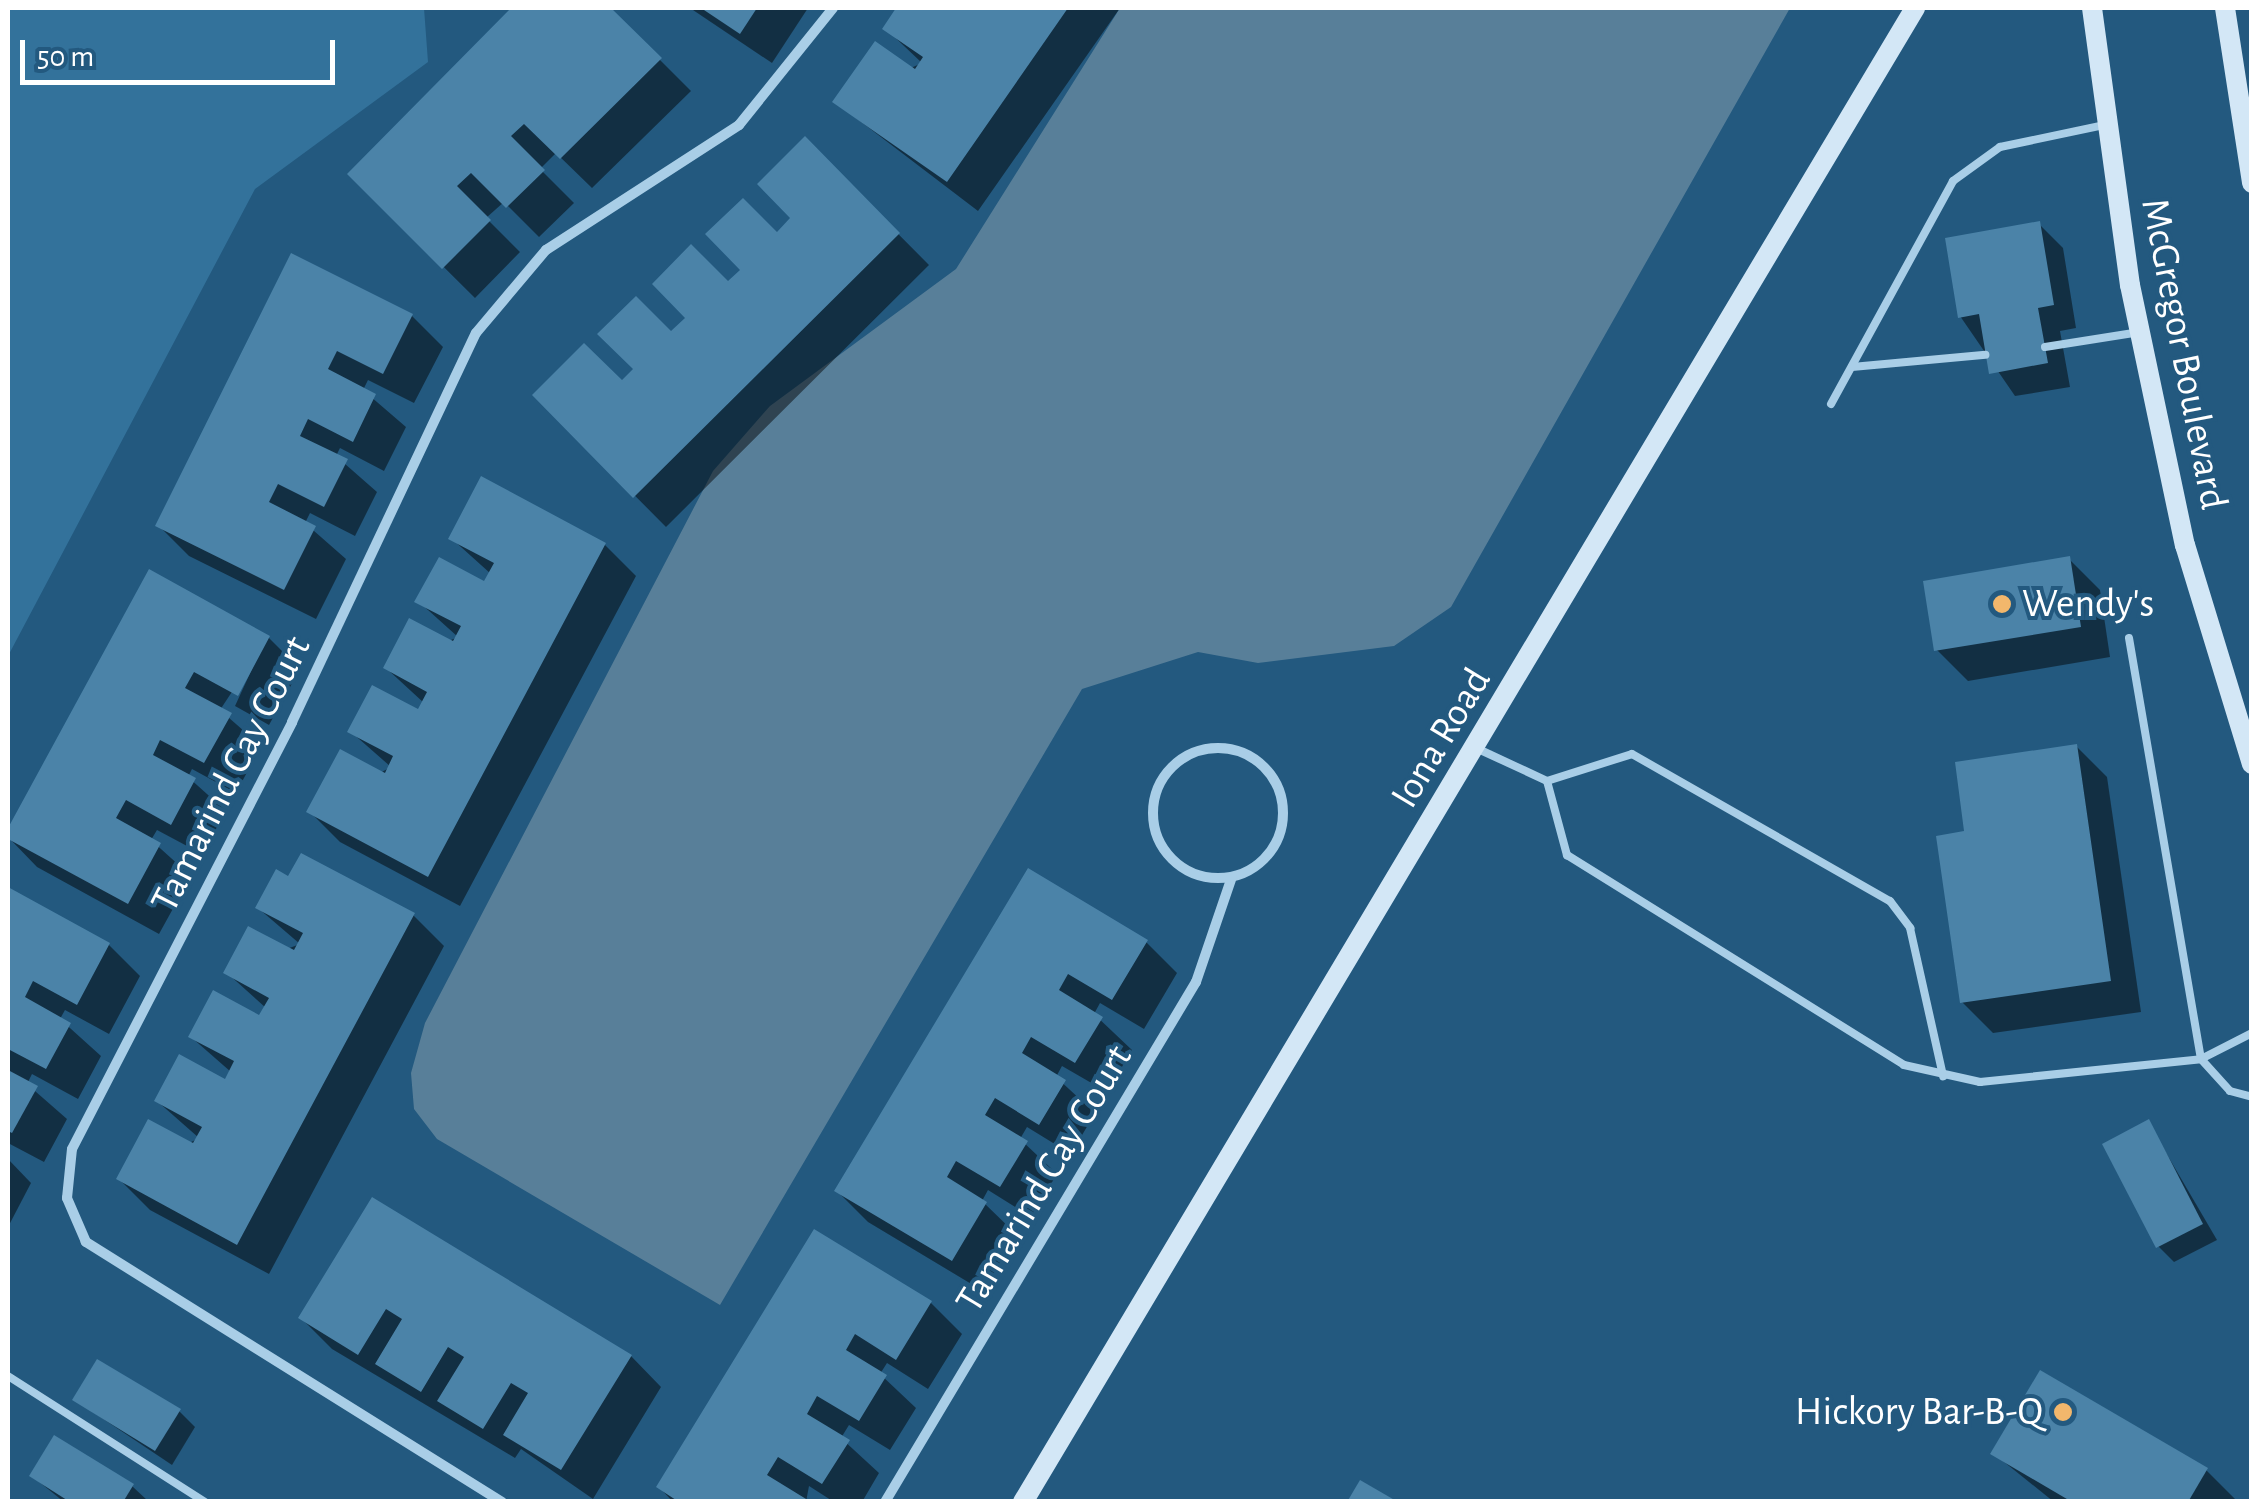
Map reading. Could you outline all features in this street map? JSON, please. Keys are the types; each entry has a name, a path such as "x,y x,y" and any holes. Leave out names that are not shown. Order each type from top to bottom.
{"street":[{"name":"Tamarind Cay Court","path":"502,1502 86,1242 68,1198 72,1149 317,671 476,333 546,250 738,125 833,8"},
{"name":"Iona Road","path":"1023,1502 1915,8"},
{"name":"McGregor Boulevard","path":"2092,8 2140,332 2185,545 2252,764"},
{"path":"2226,8 2252,182"},
{"path":"1215,747 1264,766 1284,814 1269,854 1232,877 1190,872 1153,822 1175,763 1215,747"},
{"name":"Tamarind Cay Court","path":"885,1502 1196,982 1232,877"}],"lane":[{"path":"1832,404 1953,181 2000,147 2108,124"},
{"path":"2046,347 2140,332"},
{"path":"1852,367 1986,355"},
{"path":"2129,638 2201,1059 2230,1091 2252,1097"},
{"path":"1476,748 1547,782 1632,754 1890,902 1910,928 1943,1076"},
{"path":"1547,782 1567,855 1904,1065 1980,1082 2201,1059 2252,1033"},
{"path":"8,1376 204,1502"}],"shaded area":[{"path":"8,8 424,8 428,62 255,189 8,656"},
{"path":"1120,8 1790,8 1451,607 1394,646 1258,663 1198,652 1082,689 720,1305 437,1139 414,1109 411,1073 425,1023 713,471 770,406 956,269"}],"building":[{"path":"511,8 611,8 662,58 560,159 524,124 511,136 545,170 506,208 471,173 457,186 491,220 442,269 347,174"},
{"path":"701,8 757,8 740,34"},
{"path":"896,8 1068,8 947,182 832,102 875,41 915,69 923,57 882,29"},
{"path":"805,136 900,233 633,498 532,395 584,343 622,380 633,369 597,334 636,296 671,331 685,318 652,284 691,244 728,281 740,270 705,234 743,198 777,232 790,218 757,184"},
{"path":"2040,221 2054,305 2038,308 2048,363 1989,374 1979,314 1958,318 1945,238"},
{"path":"291,253 413,314 383,374 337,351 328,369 376,394 353,442 308,419 300,436 348,459 324,507 278,484 269,502 316,526 284,590 155,526"},
{"path":"481,476 606,543 428,877 306,812 340,749 385,773 393,756 347,732 372,685 418,709 427,692 383,668 409,618 453,641 461,626 414,602 439,557 484,581 494,563 448,539"},
{"name":"Wendy's","path":"2070,556 2081,627 1934,651 1923,581"},
{"path":"149,569 270,636 238,696 194,672 185,688 232,713 204,763 160,740 153,755 196,778 171,825 126,800 116,818 161,843 128,904 8,839 8,828"},
{"path":"2077,744 2111,981 1960,1003 1936,836 1964,831 1955,762"},
{"path":"301,853 415,913 237,1245 116,1179 148,1119 193,1143 202,1127 154,1101 179,1054 225,1079 234,1061 188,1037 213,990 259,1015 269,998 223,973 248,926 294,950 303,933 255,908 276,869 288,876"},
{"path":"1028,868 1148,940 1112,1000 1068,974 1059,990 1103,1017 1075,1063 1031,1037 1022,1053 1066,1080 1039,1125 995,1098 985,1115 1028,1141 1000,1187 956,1161 947,1177 987,1202 952,1261 834,1191"},
{"path":"8,887 110,943 77,1005 33,981 25,997 71,1023 46,1069 8,1049"},
{"path":"8,1070 38,1086 12,1133 8,1131"},
{"path":"2149,1119 2203,1224 2156,1248 2102,1144"},
{"path":"372,1197 632,1355 561,1470 503,1435 528,1393 511,1383 483,1429 437,1401 464,1357 448,1347 421,1392 375,1364 402,1319 386,1309 358,1355 298,1318"},
{"path":"814,1229 932,1301 896,1360 855,1334 846,1350 887,1375 859,1421 817,1396 807,1414 850,1440 822,1484 778,1457 767,1475 811,1502 679,1502 656,1487"},
{"path":"97,1359 181,1409 155,1451 72,1400"},
{"name":"Hickory Bar-B-Q","path":"2040,1370 2208,1468 2188,1502 2072,1502 1990,1454"},
{"path":"54,1435 134,1484 123,1502 70,1502 29,1476"},
{"path":"1360,1480 1398,1502 1347,1502"}],"place":[{"name":"Wendy's","path":"2002,604"},
{"name":"Hickory Bar-B-Q","path":"2063,1412"}]}
